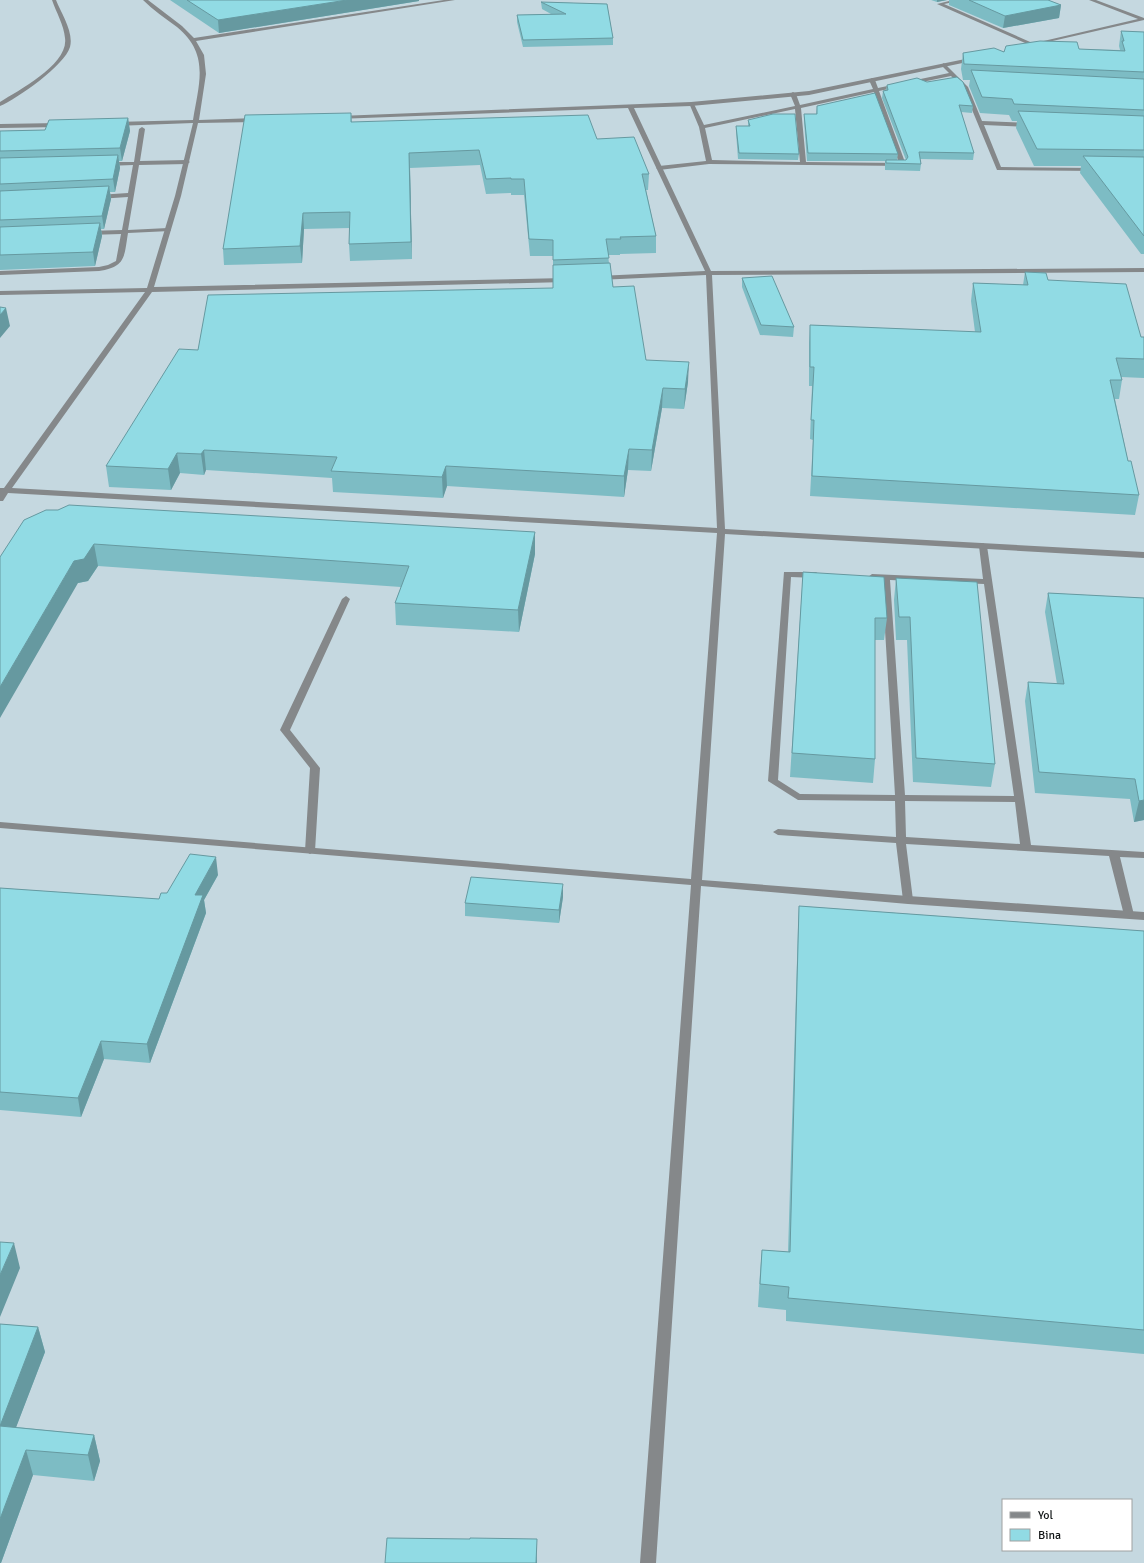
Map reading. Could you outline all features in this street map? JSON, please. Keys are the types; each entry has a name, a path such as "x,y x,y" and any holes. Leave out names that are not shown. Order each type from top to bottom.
{"street":[{"path":"0,104 47,72 58,63 67,51 69,39 54,0"},
{"path":"0,499 3,490 150,290 168,230 187,162 196,122 203,74 201,55 193,40 168,17 145,0"},
{"path":"193,40 453,0"},
{"path":"961,0 939,4 1034,45"},
{"path":"1091,0 1144,19"},
{"path":"1019,48 1144,19"},
{"path":"329,118 691,104 809,93 944,66 983,56"},
{"path":"944,66 965,87 999,168 1098,170"},
{"path":"702,127 952,74"},
{"path":"659,168 709,162 903,165 872,80"},
{"path":"959,82 967,82"},
{"path":"793,94 798,107 803,164"},
{"path":"691,104 702,127 709,162"},
{"path":"630,106 709,273 721,532 648,1563"},
{"path":"110,124 266,120"},
{"path":"980,123 1035,125"},
{"path":"0,126 63,125"},
{"path":"0,273 98,269 110,267 120,260 142,129"},
{"path":"98,164 187,162"},
{"path":"92,197 131,195"},
{"path":"78,234 168,230"},
{"path":"588,279 709,273 1144,270"},
{"path":"0,293 573,280"},
{"path":"3,490 1144,555"},
{"path":"982,546 1026,847"},
{"path":"825,576 787,574 773,781 798,797 1019,799"},
{"path":"863,577 988,582"},
{"path":"886,578 900,798 901,842 908,900"},
{"path":"310,851 315,768 285,730 346,599"},
{"path":"0,825 908,900 1144,916"},
{"path":"778,832 901,842 1026,847 1144,855"},
{"path":"1114,853 1129,915"}],"shaded area":[{"path":"0,0 1144,0 1144,1563 0,1563"}],"building":[{"path":"187,0 347,0 218,20"},
{"path":"969,0 1048,0 1061,5 1005,16"},
{"path":"541,2 607,4 613,38 523,40 517,15 566,14"},
{"path":"1121,31 1144,32 1144,72 964,64 963,53 994,48 1004,52 1006,46 1040,41 1077,42 1079,49 1125,51"},
{"path":"971,70 1144,79 1144,110 1014,104 1012,99 982,97"},
{"path":"957,77 963,82 973,106 959,105 974,153 919,152 921,164 886,163 886,160 906,160 908,157 883,91 888,90 887,85 917,78 927,82"},
{"path":"875,93 898,154 808,153 804,114 817,114 817,106"},
{"path":"1018,111 1144,116 1144,150 1037,149"},
{"path":"351,113 351,122 588,115 597,139 634,137 649,174 642,174 656,236 606,239 609,258 553,260 553,240 529,239 524,179 486,179 479,150 409,153 411,242 349,244 350,212 303,213 300,246 223,249 245,115"},
{"path":"773,114 795,114 799,154 739,153 736,126 750,126 748,120"},
{"path":"128,118 120,148 0,151 0,131 45,130 49,120"},
{"path":"118,155 113,179 0,184 0,158"},
{"path":"1083,156 1144,157 1144,236"},
{"path":"109,186 102,216 0,220 0,191"},
{"path":"100,223 93,252 0,255 0,227"},
{"path":"610,263 613,287 634,286 646,360 689,362 685,389 663,388 652,450 629,449 624,476 446,466 442,477 331,471 337,457 204,450 201,454 177,453 168,469 106,466 179,349 198,350 208,295 553,288 553,265"},
{"path":"1025,272 1046,273 1048,280 1126,284 1141,337 1144,337 1144,359 1116,358 1122,380 1110,380 1128,461 1131,461 1139,495 812,476 814,420 811,420 814,367 810,367 810,325 981,332 973,283 1028,285"},
{"path":"772,276 794,327 761,325 742,278"},
{"path":"0,307 6,308 0,315"},
{"path":"69,505 535,532 518,610 395,603 409,566 94,544 84,559 74,561 0,687 0,557 24,520 46,510 58,510"},
{"path":"803,572 884,577 887,618 875,618 875,759 792,753"},
{"path":"896,578 977,582 995,764 916,758 910,617 899,617"},
{"path":"1048,593 1144,598 1144,800 1139,801 1135,779 1039,772 1028,682 1064,684"},
{"path":"190,854 216,857 195,895 203,895 147,1044 101,1041 78,1098 0,1092 0,888 159,899 161,893 167,893"},
{"path":"471,877 563,884 559,910 465,903"},
{"path":"799,906 1144,931 1144,1330 788,1298 789,1287 760,1284 762,1250 790,1252"},
{"path":"0,1242 14,1243 0,1275"},
{"path":"0,1324 38,1327 0,1426"},
{"path":"0,1426 94,1435 88,1455 26,1450 0,1519"},
{"path":"387,1538 537,1539 536,1563 385,1563"}]}
